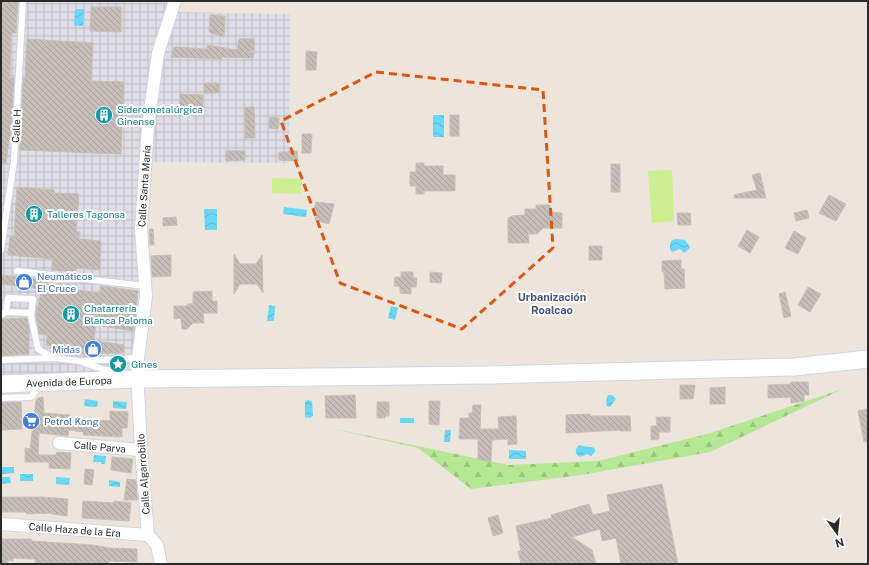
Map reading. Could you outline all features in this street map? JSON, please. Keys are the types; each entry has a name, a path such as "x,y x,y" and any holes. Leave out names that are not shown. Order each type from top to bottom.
{"main road":[{"path":"134,371 204,373 809,357 868,351"},
{"path":"134,371 210,380 794,367 868,359"},
{"name":"Avenida de Europa","path":"1,377 82,367 134,371"},
{"name":"Avenida de Europa","path":"1,384 42,383 134,371"}],"street":[{"name":"Calle Santa María","path":"134,371 146,296 141,229 148,126 158,53 175,1"},
{"name":"Calle Algarrobillo","path":"134,371 148,535 157,545 161,564"},
{"name":"Calle Parva","path":"59,443 141,450"},
{"name":"Calle Haza de la Era","path":"1,524 148,535"}],"lane":[{"name":"Calle H","path":"1,250 14,161 23,1"},
{"path":"17,271 145,286"},
{"path":"31,313 3,314 8,298 33,299 31,313 38,349 55,358 82,367 134,371"},
{"path":"1,360 55,358"},
{"path":"1,398 31,397 42,383"}],"highlighted area":[{"path":"376,72 543,90 553,248 462,329 340,283 281,121"}],"shaded area":[{"path":"1,1 173,1 172,12 290,14 289,163 147,162 143,201 134,378 1,379"}],"green space":[{"path":"672,170 674,221 652,223 648,171"},
{"path":"272,178 302,179 301,194 272,193"},
{"path":"843,389 710,452 581,475 471,489 418,448 325,427 509,465 598,461 707,434"}],"water":[{"path":"75,9 84,9 83,26 74,25"},
{"path":"433,115 444,115 444,137 433,137"},
{"path":"284,207 307,210 306,217 283,214"},
{"path":"204,209 217,209 217,230 205,230"},
{"path":"672,240 685,240 690,247 684,253 680,249 672,252 670,249"},
{"path":"269,305 275,306 274,321 267,321"},
{"path":"391,306 398,308 395,320 388,318"},
{"path":"608,395 612,395 616,399 610,407 607,406 606,401"},
{"path":"85,399 98,401 97,407 84,406"},
{"path":"307,400 312,401 313,416 310,418 305,417 305,402"},
{"path":"113,401 127,402 126,409 113,408"},
{"path":"400,418 414,418 414,423 400,423"},
{"path":"445,430 451,430 450,442 444,442"},
{"path":"579,445 592,447 595,449 595,452 591,456 587,454 580,457 576,452"},
{"path":"509,450 526,451 526,459 509,459"},
{"path":"94,455 106,456 105,464 102,464 101,462 93,462"},
{"path":"2,467 14,467 14,473 2,474"},
{"path":"20,474 33,474 33,481 20,481"},
{"path":"1,477 10,477 11,483 1,484"},
{"path":"56,477 70,478 69,485 56,484"},
{"path":"109,480 120,482 120,487 109,486"}],"building":[{"path":"1,1 18,1 16,33 11,33 10,78 14,78 11,140 9,140 6,164 1,163"},
{"path":"91,7 121,7 121,32 90,31"},
{"path":"210,15 225,16 224,37 209,32"},
{"name":"Siderometalúrgica Ginense","path":"27,39 93,43 91,81 124,82 121,154 20,150 23,78 25,78"},
{"path":"239,39 254,39 254,51 249,51 254,53 253,58 222,57 221,59 171,57 174,47 207,49 207,45 237,50"},
{"path":"306,51 317,52 316,70 306,70"},
{"path":"204,83 219,83 219,93 204,93"},
{"path":"180,94 203,95 203,111 179,110"},
{"path":"245,107 254,107 255,138 245,138"},
{"path":"450,115 459,115 459,136 450,136"},
{"path":"270,117 279,118 278,129 269,128"},
{"path":"302,134 312,134 311,153 302,153"},
{"path":"226,151 245,151 245,160 226,161"},
{"path":"297,151 298,161 279,160 279,152"},
{"path":"416,163 424,163 424,166 443,166 443,175 455,175 455,191 424,191 424,194 416,194 416,186 410,186 410,172 416,172"},
{"path":"611,164 620,164 620,192 611,192"},
{"path":"760,173 766,198 734,198 734,195 757,190 752,175"},
{"path":"17,187 54,190 54,193 79,194 76,232 80,232 79,239 101,241 100,270 76,268 76,272 52,270 53,259 8,255 10,237 14,237"},
{"path":"829,195 846,204 836,221 819,213"},
{"path":"316,202 334,204 329,224 315,220 317,213 313,212"},
{"path":"536,205 550,205 550,212 562,213 562,228 543,228 537,234 528,234 529,243 508,243 508,218 512,216 525,215 525,209 536,209"},
{"path":"807,210 809,218 796,221 794,213"},
{"path":"677,213 690,213 691,225 678,225"},
{"path":"176,217 177,225 163,226 163,218"},
{"path":"149,229 153,229 154,245 150,245"},
{"path":"747,230 759,237 750,253 738,246"},
{"path":"794,231 806,238 798,254 785,248"},
{"path":"589,246 602,246 602,260 589,260"},
{"path":"234,254 240,264 256,264 262,255 263,293 257,284 240,284 234,294"},
{"path":"171,255 171,276 152,277 151,256"},
{"path":"681,260 681,269 684,269 685,288 665,289 662,261"},
{"path":"401,272 413,272 413,278 417,278 416,287 411,287 411,294 400,293 400,287 394,286 395,277 401,277"},
{"path":"430,272 442,273 441,283 430,282"},
{"path":"1,275 48,280 47,286 100,293 101,286 138,291 134,331 96,325 94,341 124,345 123,353 72,354 46,345 47,335 39,334 36,318 41,289 1,284"},
{"path":"808,287 821,294 810,312 798,305"},
{"path":"212,291 212,301 217,301 217,313 203,313 204,323 193,323 187,329 182,329 181,318 174,319 174,306 187,306 187,304 193,304 193,292"},
{"path":"785,292 791,316 784,318 779,294"},
{"path":"27,318 30,333 29,354 1,356 1,319"},
{"path":"791,382 808,382 809,395 804,395 804,401 791,403 791,397 768,398 768,385 791,384"},
{"path":"680,385 695,385 693,399 680,399"},
{"path":"725,387 725,404 710,404 710,388"},
{"path":"355,395 356,418 326,418 325,396"},
{"path":"43,397 44,413 110,421 110,411 128,412 127,428 122,428 122,437 83,435 84,432 69,430 68,436 39,433 38,455 56,455 57,452 71,453 70,469 49,468 49,462 25,462 25,448 30,449 36,400"},
{"path":"429,401 440,401 439,425 429,424"},
{"path":"1,402 21,402 22,429 2,430"},
{"path":"377,402 389,402 389,416 385,416 385,418 377,418"},
{"path":"473,405 481,405 480,429 499,429 498,417 516,416 517,444 508,445 508,439 492,440 491,462 478,459 478,439 459,439 460,418 469,418 469,413 472,413"},
{"path":"868,409 868,442 864,442 858,411"},
{"path":"590,414 590,416 630,416 631,431 620,430 566,433 566,415"},
{"path":"656,417 670,417 670,432 659,432 659,439 651,440 651,426 657,426"},
{"path":"112,457 133,459 131,473 111,470"},
{"path":"85,469 94,470 92,485 84,484"},
{"path":"127,479 136,480 138,500 124,500"},
{"path":"662,484 678,564 621,564 616,538 602,541 600,529 572,537 592,550 596,564 521,564 518,551 521,551 516,526 552,518 551,515 589,504 593,515 610,511 607,495"},
{"path":"2,497 42,497 68,499 67,516 52,513 27,514 26,512 2,512"},
{"path":"83,501 114,503 114,501 131,503 129,521 82,518"},
{"path":"498,515 503,533 493,536 488,518"},
{"path":"1,539 31,539 31,541 137,549 137,562 109,561 108,564 43,564 35,563 35,559 13,558 13,561 8,560 8,564 1,563"}],"place":[{"name":"Siderometalúrgica Ginense","path":"104,115"},
{"name":"Talleres Tagonsa","path":"34,214"},
{"name":"Neumáticos El Cruce","path":"24,282"},
{"name":"Chatarrería Blanca Paloma","path":"71,314"},
{"name":"Midas","path":"93,349"},
{"name":"Gines","path":"118,364"},
{"name":"Petrol Kong","path":"31,421"}],"district":[{"name":"Urbanización Roalcao","path":"552,303"}]}
